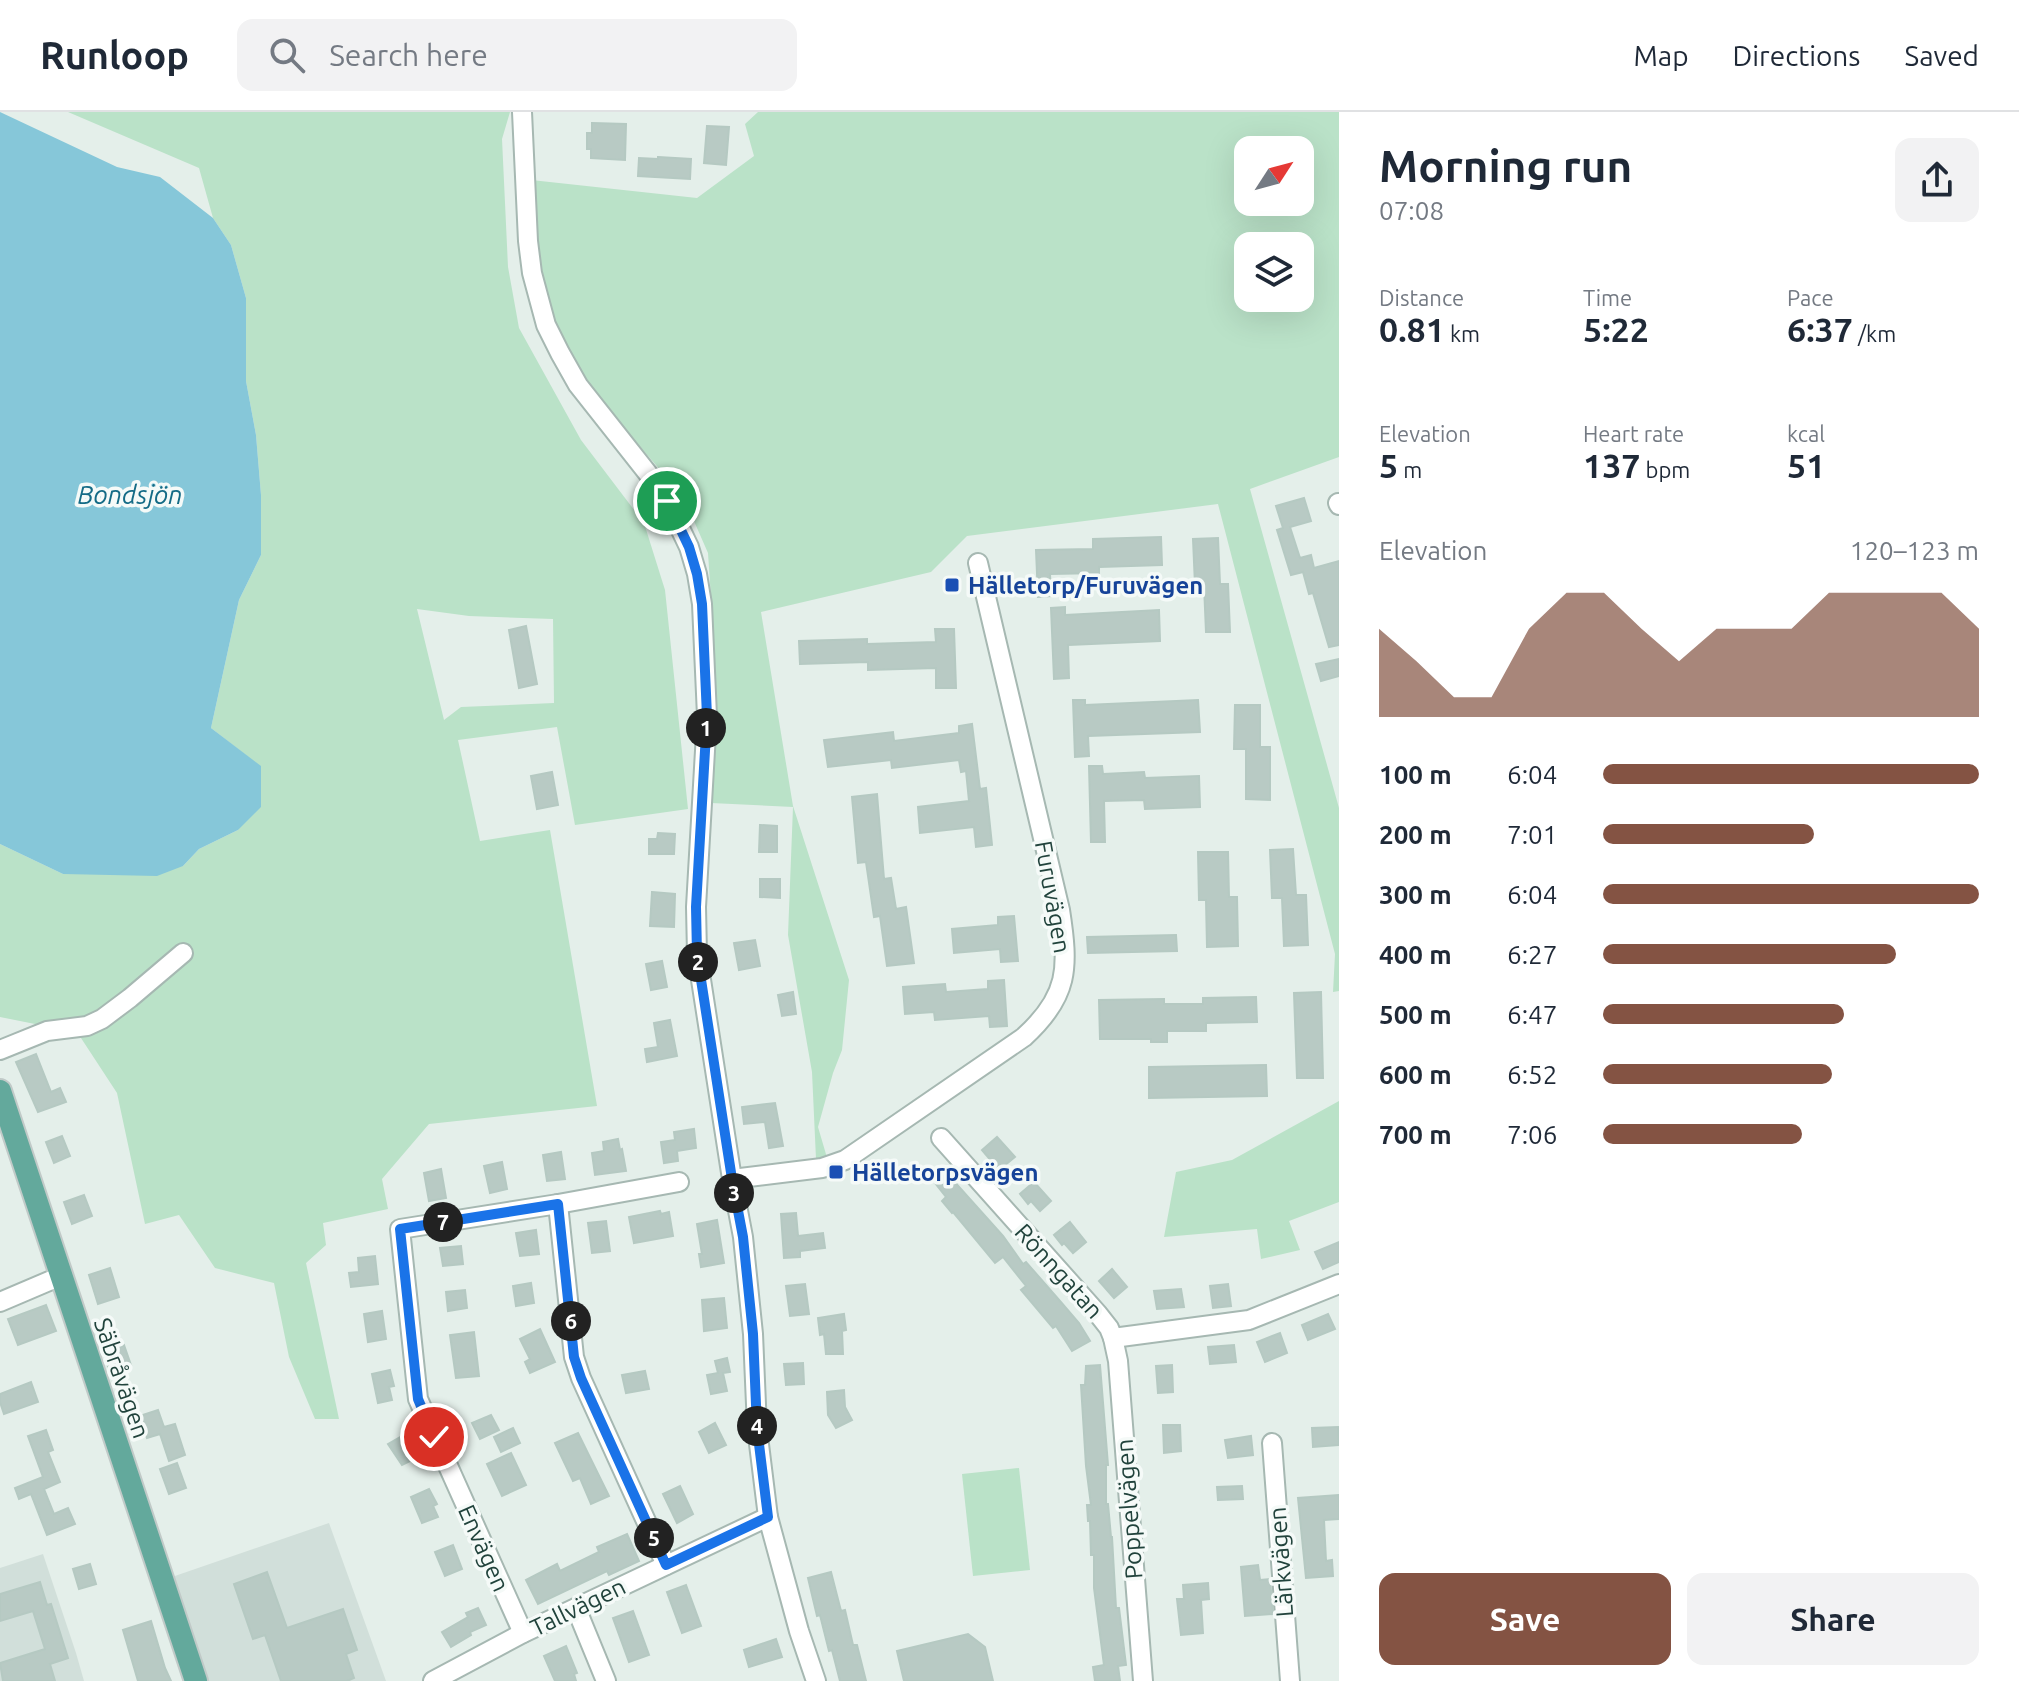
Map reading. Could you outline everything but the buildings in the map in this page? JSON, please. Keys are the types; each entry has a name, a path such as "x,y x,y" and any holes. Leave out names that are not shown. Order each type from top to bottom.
{"main road":[{"name":"Säbråvägen","path":"0,1091 196,1681"}],"street":[{"path":"522,112 530,257 546,325 578,385 667,501 689,547 697,574 702,604 707,716 696,907 697,954 743,1237 757,1428 768,1517 816,1681"},
{"name":"Furuvägen","path":"732,1179 822,1168 845,1160 1024,1037 1052,1007 1060,988 1065,955 1060,910 978,563"},
{"path":"0,1050 47,1031 87,1026 102,1019 183,953"},
{"name":"Rönngatan","path":"941,1138 1098,1314 1113,1338 1249,1320 1339,1284"},
{"path":"666,1565 574,1357 558,1204 679,1182"},
{"name":"Envägen","path":"523,1633 418,1399 400,1229 558,1204"},
{"path":"0,1302 61,1276"},
{"name":"Poppelvägen","path":"1113,1338 1118,1361 1143,1681"},
{"name":"Lärkvägen","path":"1272,1443 1290,1681"},
{"name":"Tallvägen","path":"433,1681 523,1633 768,1517"},
{"path":"576,1608 606,1681"}],"shaded area":[{"path":"329,1523 386,1681 208,1681 172,1577"},
{"path":"43,1554 84,1681 0,1681 0,1568"}],"green space":[{"path":"68,112 510,112 502,139 508,267 519,328 581,440 644,523 665,590 688,809 575,825 557,727 458,740 480,841 550,830 597,1106 429,1124 382,1179 388,1209 323,1223 326,1245 306,1263 339,1419 315,1419 289,1357 274,1283 215,1268 179,1215 145,1224 117,1093 81,1038 60,1039 40,1025 0,1017 0,844 63,874 183,866 199,849 238,830 260,766 211,728 239,600 261,555 261,495 256,435 246,381 246,298 231,245 213,218 199,168","holes":["417,609 469,616 553,619 554,703 461,707 444,720"]},
{"path":"758,112 1339,112 1339,457 1250,489 1339,808 1339,991 1333,992 1335,954 1218,504 967,536 931,572 761,612 793,806 849,980 842,1050 818,1127 828,1161 816,1159 812,1072 788,935 793,807 711,803 712,613 708,553 683,496 565,361 525,254 522,179 697,198 754,156 745,124"},
{"path":"1339,1101 1339,1202 1289,1221 1300,1250 1261,1259 1257,1229 1164,1237 1176,1172 1232,1160"},
{"path":"1019,1468 1030,1570 973,1576 962,1474"}],"water":[{"name":"Bondsjön","path":"0,112 117,167 160,177 213,218 231,245 246,298 246,381 256,435 261,495 261,555 239,600 211,728 261,766 261,807 238,830 199,849 183,866 157,876 63,874 0,844"}],"place":[{"name":"Hälletorp/Furuvägen","path":"952,585"},
{"name":"Hälletorpsvägen","path":"836,1172"}],"route":[{"path":"434,1437 418,1399 400,1229 558,1204 574,1357 666,1565 768,1517 757,1428 753,1334 743,1237 697,954 696,907 707,716 702,604 689,547 667,501"}]}
